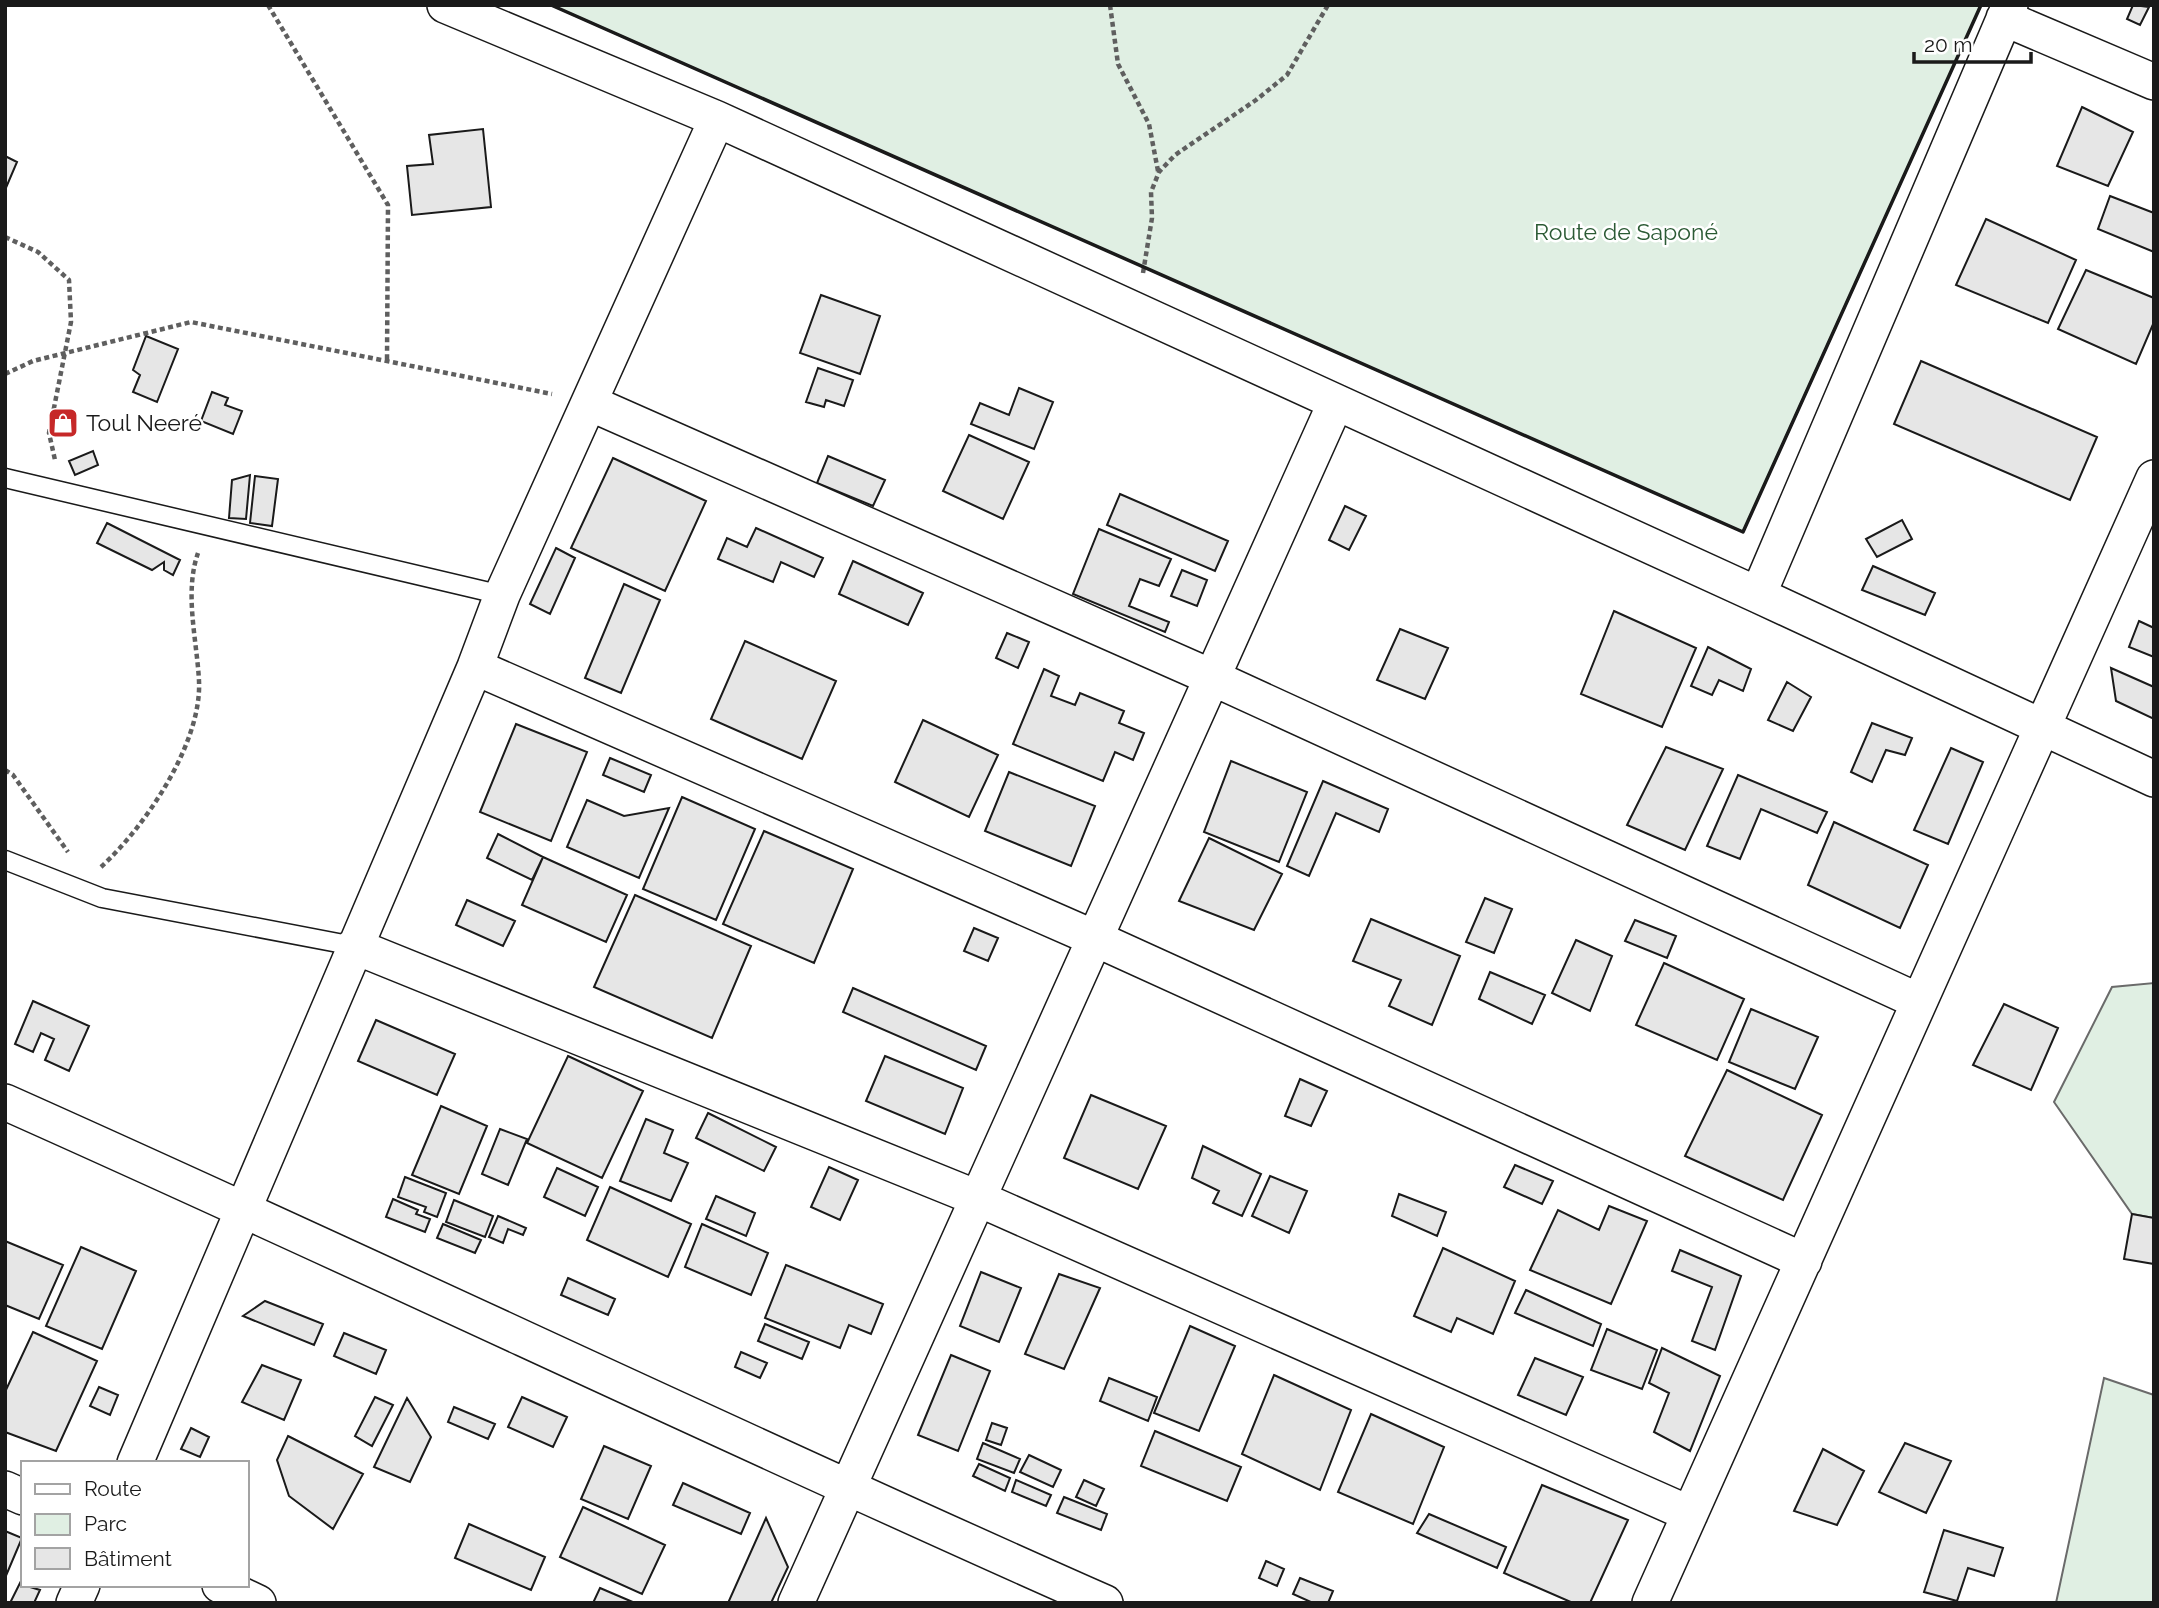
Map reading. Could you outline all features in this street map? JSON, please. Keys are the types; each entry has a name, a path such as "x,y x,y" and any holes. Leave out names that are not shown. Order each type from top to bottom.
{"street":[{"path":"445,5 717,119 2154,779"},
{"path":"1758,595 2007,12 2154,82"},
{"path":"136,1461 475,667 502,595 717,119"},
{"path":"590,402 1211,677 1918,1001"},
{"path":"796,1603 1336,402"},
{"path":"1650,1603 2154,478"},
{"path":"475,667 1094,938 1804,1261"},
{"path":"354,946 977,1198 1690,1514"},
{"path":"5,1102 244,1208 847,1489 1105,1603"},
{"path":"5,1489 21,1496"},
{"path":"74,1603 81,1587"},
{"path":"224,1587 258,1603"}],"lane":[{"path":"5,478 502,595"},
{"path":"5,860 102,898 354,946"}],"path":[{"path":"268,5 388,205 387,360"},
{"path":"1110,5 1118,64 1149,124 1158,172"},
{"path":"1128,307 1145,267 1152,218 1151,192 1158,172 1175,155 1256,100 1287,75 1328,5"},
{"path":"5,237 38,252 69,280 71,322 49,433 56,461 70,493"},
{"path":"5,374 33,360 191,322 590,402"},
{"path":"88,879 124,846 156,799 192,733 199,685 193,615 193,566 207,526"},
{"path":"5,770 13,775 102,898"}],"green space":[{"name":"Route de Saponé","path":"551,5 1981,5 1743,532"},
{"path":"2154,983 2154,1218 2132,1214 2054,1102 2112,987"},
{"path":"2104,1378 2154,1395 2154,1603 2056,1603"}],"building":[{"path":"2133,5 2149,7 2140,25 2127,19"},
{"path":"2082,107 2133,132 2108,186 2057,166"},
{"path":"483,129 491,207 412,215 407,166 433,164 429,135"},
{"path":"5,156 17,162 5,190"},
{"path":"2110,196 2154,213 2154,252 2098,229"},
{"path":"1986,219 2076,260 2048,323 1956,285"},
{"path":"2086,270 2154,298 2154,322 2136,364 2058,329"},
{"path":"821,295 880,316 860,374 800,353"},
{"path":"146,336 178,349 157,402 133,392 140,375 133,370"},
{"path":"1921,361 2097,437 2070,500 1894,424"},
{"path":"818,368 853,380 844,406 826,400 824,407 806,402"},
{"path":"1019,388 1053,402 1034,449 971,424 980,403 1009,415"},
{"path":"212,392 228,398 225,405 242,411 233,434 201,421"},
{"path":"969,435 1029,462 1003,519 943,491"},
{"path":"93,451 98,465 75,475 69,461"},
{"path":"828,456 885,480 873,506 817,483"},
{"path":"613,458 706,501 665,591 571,548"},
{"path":"250,475 246,519 229,518 232,480"},
{"path":"255,476 278,479 272,526 250,523"},
{"path":"1120,494 1228,541 1215,571 1107,525"},
{"path":"1345,506 1366,516 1349,550 1329,540"},
{"path":"1902,520 1912,539 1877,557 1866,539"},
{"path":"107,523 180,560 173,575 164,570 164,562 152,570 97,543"},
{"path":"756,528 823,558 814,577 781,562 773,582 718,559 727,538 747,547"},
{"path":"1099,529 1171,559 1159,586 1140,579 1129,606 1169,622 1165,632 1073,594"},
{"path":"556,548 575,558 550,614 530,604"},
{"path":"853,561 923,593 908,625 839,594"},
{"path":"1873,566 1935,593 1925,615 1862,590"},
{"path":"1182,570 1207,580 1197,606 1171,596"},
{"path":"624,584 660,600 621,693 585,678"},
{"path":"1614,611 1696,648 1662,727 1581,694"},
{"path":"2139,621 2154,628 2154,657 2129,647"},
{"path":"1400,629 1448,648 1425,699 1377,680"},
{"path":"1007,633 1029,642 1018,668 996,658"},
{"path":"745,641 836,681 802,759 711,719"},
{"path":"1708,647 1751,669 1743,691 1719,680 1712,695 1691,686"},
{"path":"2111,668 2154,687 2154,719 2116,701"},
{"path":"1044,669 1059,676 1051,696 1075,705 1080,693 1124,711 1119,723 1144,733 1133,760 1115,752 1103,781 1013,744"},
{"path":"1787,682 1811,697 1793,731 1768,720"},
{"path":"923,720 998,755 969,817 895,782"},
{"path":"1872,723 1912,738 1905,755 1886,750 1872,782 1851,772"},
{"path":"516,724 587,752 551,841 480,812"},
{"path":"1666,747 1723,769 1685,850 1627,825"},
{"path":"1951,748 1983,762 1948,844 1914,830"},
{"path":"610,758 651,775 644,792 603,775"},
{"path":"1231,761 1307,792 1279,862 1204,832"},
{"path":"1009,772 1095,806 1071,866 985,831"},
{"path":"1738,775 1827,812 1817,833 1761,809 1740,859 1707,846"},
{"path":"1323,781 1388,809 1379,832 1336,813 1309,876 1287,866"},
{"path":"682,797 755,829 716,920 643,889"},
{"path":"587,800 624,816 669,808 639,878 567,847"},
{"path":"1834,822 1928,865 1900,928 1808,885"},
{"path":"764,831 853,869 814,963 723,924"},
{"path":"498,834 543,857 532,880 487,858"},
{"path":"1209,838 1282,874 1254,930 1179,901"},
{"path":"543,857 627,895 606,942 522,905"},
{"path":"635,895 751,946 712,1038 594,987"},
{"path":"1485,898 1512,909 1494,953 1466,942"},
{"path":"467,900 515,921 503,946 456,925"},
{"path":"1371,919 1460,956 1432,1025 1389,1006 1401,980 1353,961"},
{"path":"1635,920 1676,936 1667,958 1625,941"},
{"path":"974,928 998,938 988,961 964,951"},
{"path":"1576,940 1612,956 1590,1011 1552,993"},
{"path":"1664,963 1744,999 1717,1060 1636,1025"},
{"path":"1490,972 1545,995 1532,1024 1479,999"},
{"path":"853,988 986,1046 976,1070 843,1012"},
{"path":"33,1001 89,1026 69,1071 45,1060 54,1039 41,1033 33,1052 15,1044"},
{"path":"2004,1004 2058,1028 2031,1090 1973,1065"},
{"path":"1751,1009 1818,1037 1795,1089 1729,1062"},
{"path":"376,1020 455,1054 437,1095 358,1061"},
{"path":"568,1056 643,1091 602,1178 527,1143"},
{"path":"885,1056 963,1088 945,1134 866,1101"},
{"path":"1727,1070 1822,1115 1783,1200 1685,1156"},
{"path":"1300,1079 1327,1091 1311,1126 1285,1116"},
{"path":"1091,1095 1166,1126 1138,1189 1064,1158"},
{"path":"441,1106 487,1126 459,1194 412,1175"},
{"path":"708,1113 776,1147 764,1171 696,1138"},
{"path":"646,1119 673,1130 664,1153 688,1163 671,1201 620,1181"},
{"path":"500,1129 527,1139 508,1185 482,1174"},
{"path":"1203,1146 1261,1174 1242,1216 1213,1203 1219,1191 1192,1178"},
{"path":"1515,1165 1553,1181 1542,1204 1504,1187"},
{"path":"829,1167 858,1180 840,1220 811,1207"},
{"path":"557,1168 598,1187 585,1216 544,1197"},
{"path":"1270,1176 1307,1191 1289,1233 1252,1216"},
{"path":"405,1177 446,1193 437,1217 424,1212 426,1207 398,1197"},
{"path":"610,1187 691,1224 668,1277 587,1240"},
{"path":"1399,1194 1446,1212 1437,1236 1392,1216"},
{"path":"716,1196 755,1213 746,1236 706,1219"},
{"path":"393,1199 418,1210 416,1214 430,1219 425,1232 386,1217"},
{"path":"454,1200 493,1216 485,1237 446,1222"},
{"path":"1609,1206 1647,1221 1611,1304 1530,1270 1558,1210 1599,1230"},
{"path":"2132,1214 2154,1218 2154,1264 2124,1259"},
{"path":"498,1216 526,1228 523,1235 508,1229 503,1243 489,1237"},
{"path":"443,1224 481,1240 475,1253 437,1238"},
{"path":"702,1224 768,1253 751,1295 685,1267"},
{"path":"5,1241 63,1265 39,1319 5,1305"},
{"path":"81,1247 136,1271 102,1349 46,1326"},
{"path":"1443,1248 1515,1281 1493,1334 1457,1318 1451,1332 1414,1316"},
{"path":"1680,1250 1741,1276 1715,1350 1692,1341 1712,1287 1672,1271"},
{"path":"786,1265 883,1304 871,1334 849,1325 840,1348 765,1318"},
{"path":"981,1272 1021,1288 999,1342 960,1326"},
{"path":"1059,1274 1100,1288 1064,1369 1025,1354"},
{"path":"568,1278 615,1299 608,1315 561,1295"},
{"path":"1526,1290 1601,1324 1593,1346 1515,1313"},
{"path":"265,1301 323,1324 314,1345 243,1316"},
{"path":"765,1324 809,1342 802,1359 758,1341"},
{"path":"1190,1326 1235,1346 1199,1431 1154,1413"},
{"path":"1607,1329 1657,1350 1642,1389 1591,1370"},
{"path":"33,1332 97,1361 56,1451 5,1432 5,1392"},
{"path":"344,1333 386,1350 376,1374 334,1356"},
{"path":"1662,1348 1720,1376 1690,1451 1654,1432 1669,1393 1649,1383"},
{"path":"741,1352 767,1363 760,1378 735,1367"},
{"path":"951,1355 990,1371 958,1451 918,1435"},
{"path":"1535,1358 1583,1377 1566,1415 1518,1395"},
{"path":"262,1365 301,1380 284,1420 242,1402"},
{"path":"1274,1375 1351,1410 1320,1490 1242,1454"},
{"path":"1109,1378 1157,1397 1148,1421 1100,1401"},
{"path":"99,1387 118,1395 110,1415 90,1406"},
{"path":"375,1397 393,1405 372,1446 355,1436"},
{"path":"522,1397 567,1417 553,1447 508,1427"},
{"path":"407,1398 431,1437 410,1482 374,1467"},
{"path":"454,1407 495,1424 488,1439 448,1422"},
{"path":"1371,1414 1444,1447 1413,1524 1338,1492"},
{"path":"992,1423 1007,1428 1001,1445 986,1440"},
{"path":"191,1428 209,1437 200,1457 181,1449"},
{"path":"1155,1431 1241,1467 1227,1501 1141,1466"},
{"path":"288,1436 363,1474 333,1529 289,1496 277,1460"},
{"path":"983,1443 1020,1459 1014,1473 977,1459"},
{"path":"1905,1443 1951,1461 1926,1513 1879,1492"},
{"path":"604,1446 651,1466 628,1519 581,1499"},
{"path":"1823,1449 1864,1471 1837,1525 1794,1511"},
{"path":"1029,1455 1061,1470 1053,1487 1020,1472"},
{"path":"979,1464 1010,1478 1005,1491 973,1476"},
{"path":"1016,1480 1051,1495 1046,1506 1012,1492"},
{"path":"1084,1480 1104,1489 1096,1506 1076,1497"},
{"path":"683,1483 750,1513 741,1534 673,1505"},
{"path":"1542,1485 1628,1520 1590,1603 1573,1603 1504,1573"},
{"path":"1064,1497 1107,1514 1101,1530 1057,1513"},
{"path":"583,1507 665,1545 642,1594 560,1557"},
{"path":"1429,1514 1506,1547 1497,1568 1417,1533"},
{"path":"766,1518 788,1567 771,1603 728,1603"},
{"path":"469,1524 545,1557 531,1590 455,1558"},
{"path":"1944,1530 2003,1548 1994,1576 1968,1568 1957,1601 1924,1592"},
{"path":"5,1531 21,1538 21,1540 5,1578"},
{"path":"1266,1561 1284,1569 1277,1586 1259,1578"},
{"path":"1300,1578 1333,1591 1328,1603 1313,1603 1293,1594"},
{"path":"21,1581 21,1587 40,1590 34,1603 10,1603"},
{"path":"600,1588 635,1603 593,1603"}],"wall":[{"path":"551,5 1743,532 1981,5"}],"place":[{"name":"Toul Neeré","path":"63,423"}]}
